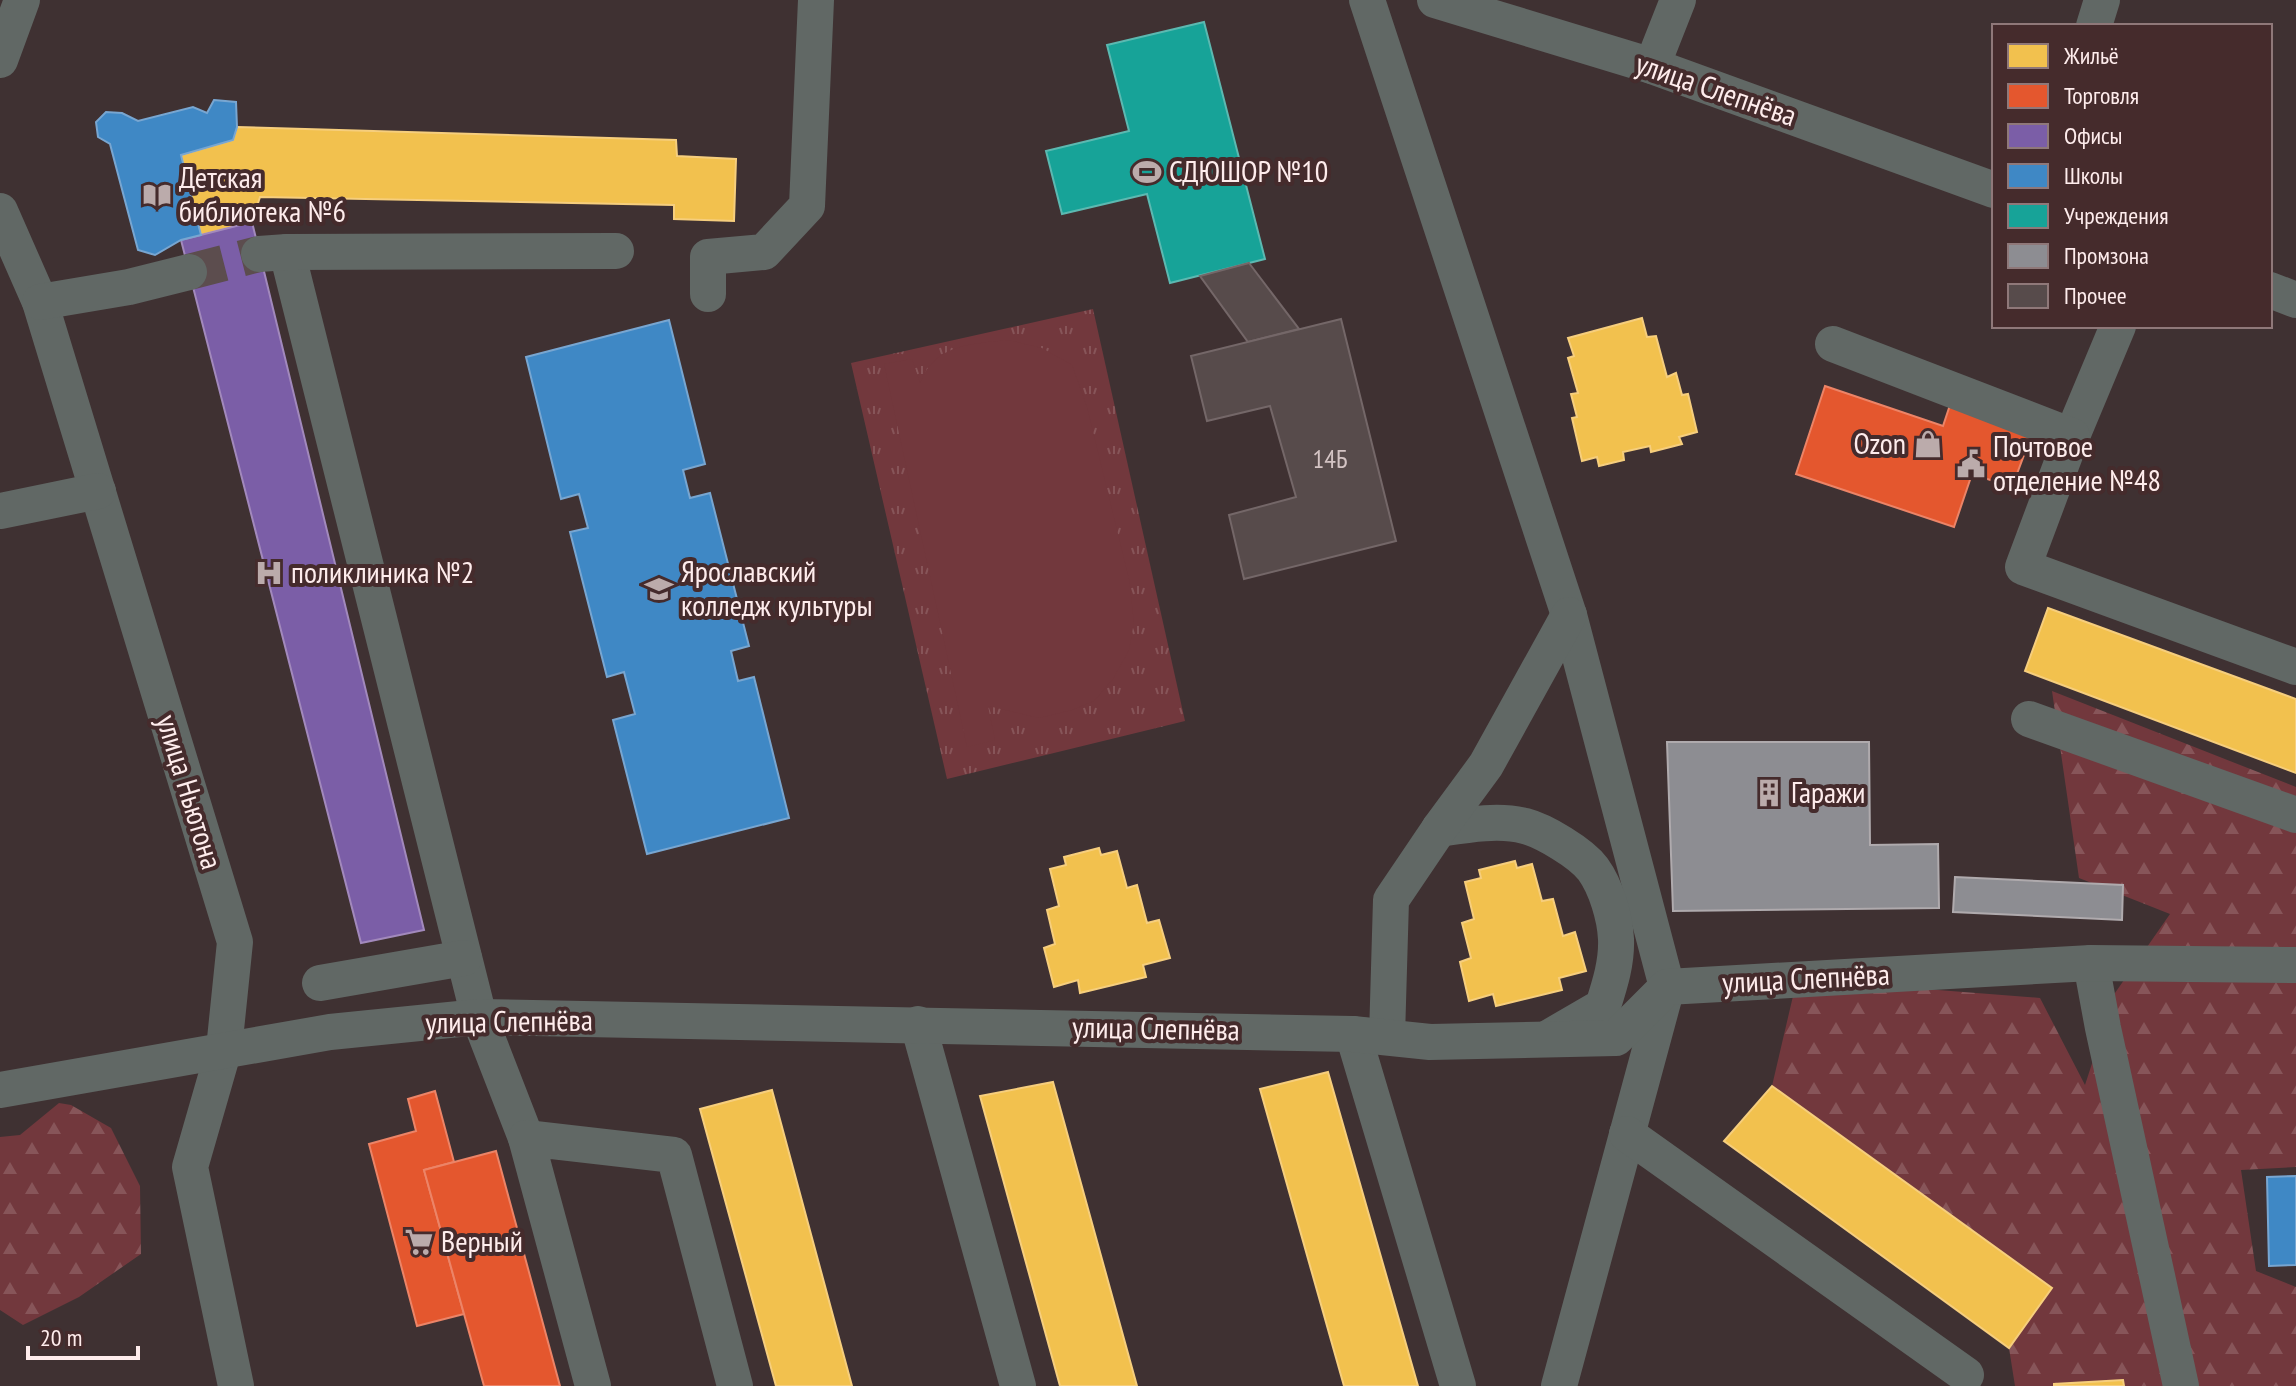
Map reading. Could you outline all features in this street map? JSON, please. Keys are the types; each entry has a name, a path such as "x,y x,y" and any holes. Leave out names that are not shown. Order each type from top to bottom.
{"street":[{"path":"0,60 22,0"},
{"path":"708,294 708,257 764,252 807,206 816,0"},
{"path":"1367,0 1569,615 1667,987 1559,1386"},
{"name":"улица Слепнёва","path":"1435,0 1652,66 1992,189"},
{"path":"1652,66 1678,0"},
{"path":"2095,24 2102,0"},
{"name":"улица Ньютона","path":"0,211 40,302 235,942 224,1049 190,1167 236,1386"},
{"path":"593,1386 526,1138 479,1017 273,253 616,251"},
{"path":"40,302 129,287 189,272"},
{"path":"2272,291 2296,300"},
{"path":"2117,328 2072,436 2023,567 2296,667"},
{"path":"1833,344 2072,436"},
{"path":"0,511 98,491"},
{"path":"1458,1386 1370,1036 1391,900 1486,765 1569,615"},
{"path":"2029,719 2296,815"},
{"path":"1439,829 1481,823 1525,826 1560,841 1592,867 1607,897 1616,938 1614,972 1603,1006 1544,1040"},
{"path":"320,983 464,958"},
{"path":"2091,963 2181,1386"},
{"name":"улица Слепнёва","path":"0,1090 330,1032 479,1017 918,1024 1370,1036 1430,1042 1616,1038 1667,987 2091,963 2296,965"},
{"path":"918,1024 1018,1386"},
{"path":"1627,1134 1966,1375"},
{"path":"526,1138 674,1155 735,1386"}],"green space":[{"path":"1093,309 1185,721 947,779 851,363"},
{"path":"1008,340 1042,348 1072,365 1087,407 1129,579 1134,622 1129,650 1113,679 1094,701 1039,718 988,706 995,740 967,747 884,364 912,359 920,383 935,360 945,353 968,345"},
{"path":"2052,691 2296,787 2296,1167 2241,1170 2256,1271 2296,1287 2296,1386 2015,1386 2009,1348 2052,1288 1772,1086 1797,979 2040,998 2085,1085 2115,993 2170,914 2079,878"},
{"path":"59,1103 71,1105 111,1128 140,1186 141,1254 79,1297 23,1325 0,1310 0,1137 20,1135"}],"building: Жильё":[{"path":"237,127 676,140 677,156 736,159 734,221 674,219 674,205 260,197 252,222 201,235 181,155 233,140"},
{"path":"1642,318 1647,337 1656,336 1667,377 1676,373 1682,395 1688,394 1697,432 1679,437 1682,444 1651,452 1650,446 1623,452 1624,460 1599,466 1597,457 1582,461 1572,418 1577,417 1571,394 1578,393 1568,358 1574,356 1568,338"},
{"path":"2048,608 2296,699 2296,773 2025,671"},
{"path":"1099,848 1101,855 1117,851 1127,888 1137,885 1147,923 1159,920 1170,958 1143,965 1146,977 1080,993 1078,980 1054,987 1044,948 1055,944 1047,910 1059,906 1050,869 1066,865 1064,857"},
{"path":"1515,861 1517,868 1532,864 1542,901 1553,899 1563,936 1575,932 1586,971 1559,978 1562,990 1496,1006 1493,994 1469,1001 1460,962 1471,958 1462,923 1474,919 1465,882 1481,878 1479,870"},
{"path":"1328,1072 1418,1386 1344,1386 1260,1089"},
{"path":"1053,1082 1137,1386 1060,1386 980,1096"},
{"path":"1772,1086 2052,1288 2009,1348 1724,1141"},
{"path":"772,1090 852,1386 776,1386 700,1109"},
{"path":"2123,1380 2124,1386 2054,1386 2054,1384"}],"building: Торговля":[{"path":"1825,386 1943,426 1951,402 2033,431 2012,487 1972,474 1954,527 1796,474"},
{"name":"Верный","path":"435,1091 454,1162 424,1170 464,1314 417,1326 369,1144 416,1131 408,1099"},
{"path":"496,1151 560,1386 484,1386 424,1170"}],"building: Офисы":[{"path":"252,222 424,930 361,943 181,240"}],"building: Школы":[{"name":"Детская библиотека №6","path":"214,100 236,102 237,127 233,140 181,155 201,235 181,240 155,255 138,250 110,144 98,137 96,122 106,112 122,113 138,121 193,107 207,113"},
{"name":"Ярославский колледж культуры","path":"669,320 705,464 683,470 690,498 710,493 749,646 731,651 738,681 754,677 789,818 647,854 613,720 635,714 624,672 607,677 570,532 588,528 579,494 561,499 526,357"},
{"path":"2296,1176 2296,1265 2269,1266 2267,1177"}],"building: Учреждения":[{"name":"СДЮШОР №10","path":"1204,22 1265,259 1170,283 1147,194 1062,214 1046,151 1129,131 1107,45"}],"building: Промзона":[{"name":"Гаражи","path":"1667,742 1869,742 1870,845 1938,844 1939,908 1673,911"},
{"path":"1955,877 2123,885 2122,920 1953,912"}],"building: Прочее":[{"path":"1249,263 1299,329 1248,342 1200,276"},
{"path":"1341,319 1396,541 1244,579 1229,515 1296,497 1270,406 1207,421 1191,356"}],"tunnel":[{"path":"189,272 259,254"}],"place":[{"name":"СДЮШОР №10","path":"1147,172"},
{"name":"Детская библиотека №6","path":"157,195"},
{"name":"Ozon","path":"1928,444"},
{"name":"Почтовое отделение №48","path":"1971,464"},
{"name":"поликлиника №2","path":"269,573"},
{"name":"Ярославский колледж культуры","path":"659,589"},
{"name":"Гаражи","path":"1769,793"},
{"name":"Верный","path":"419,1242"}]}
